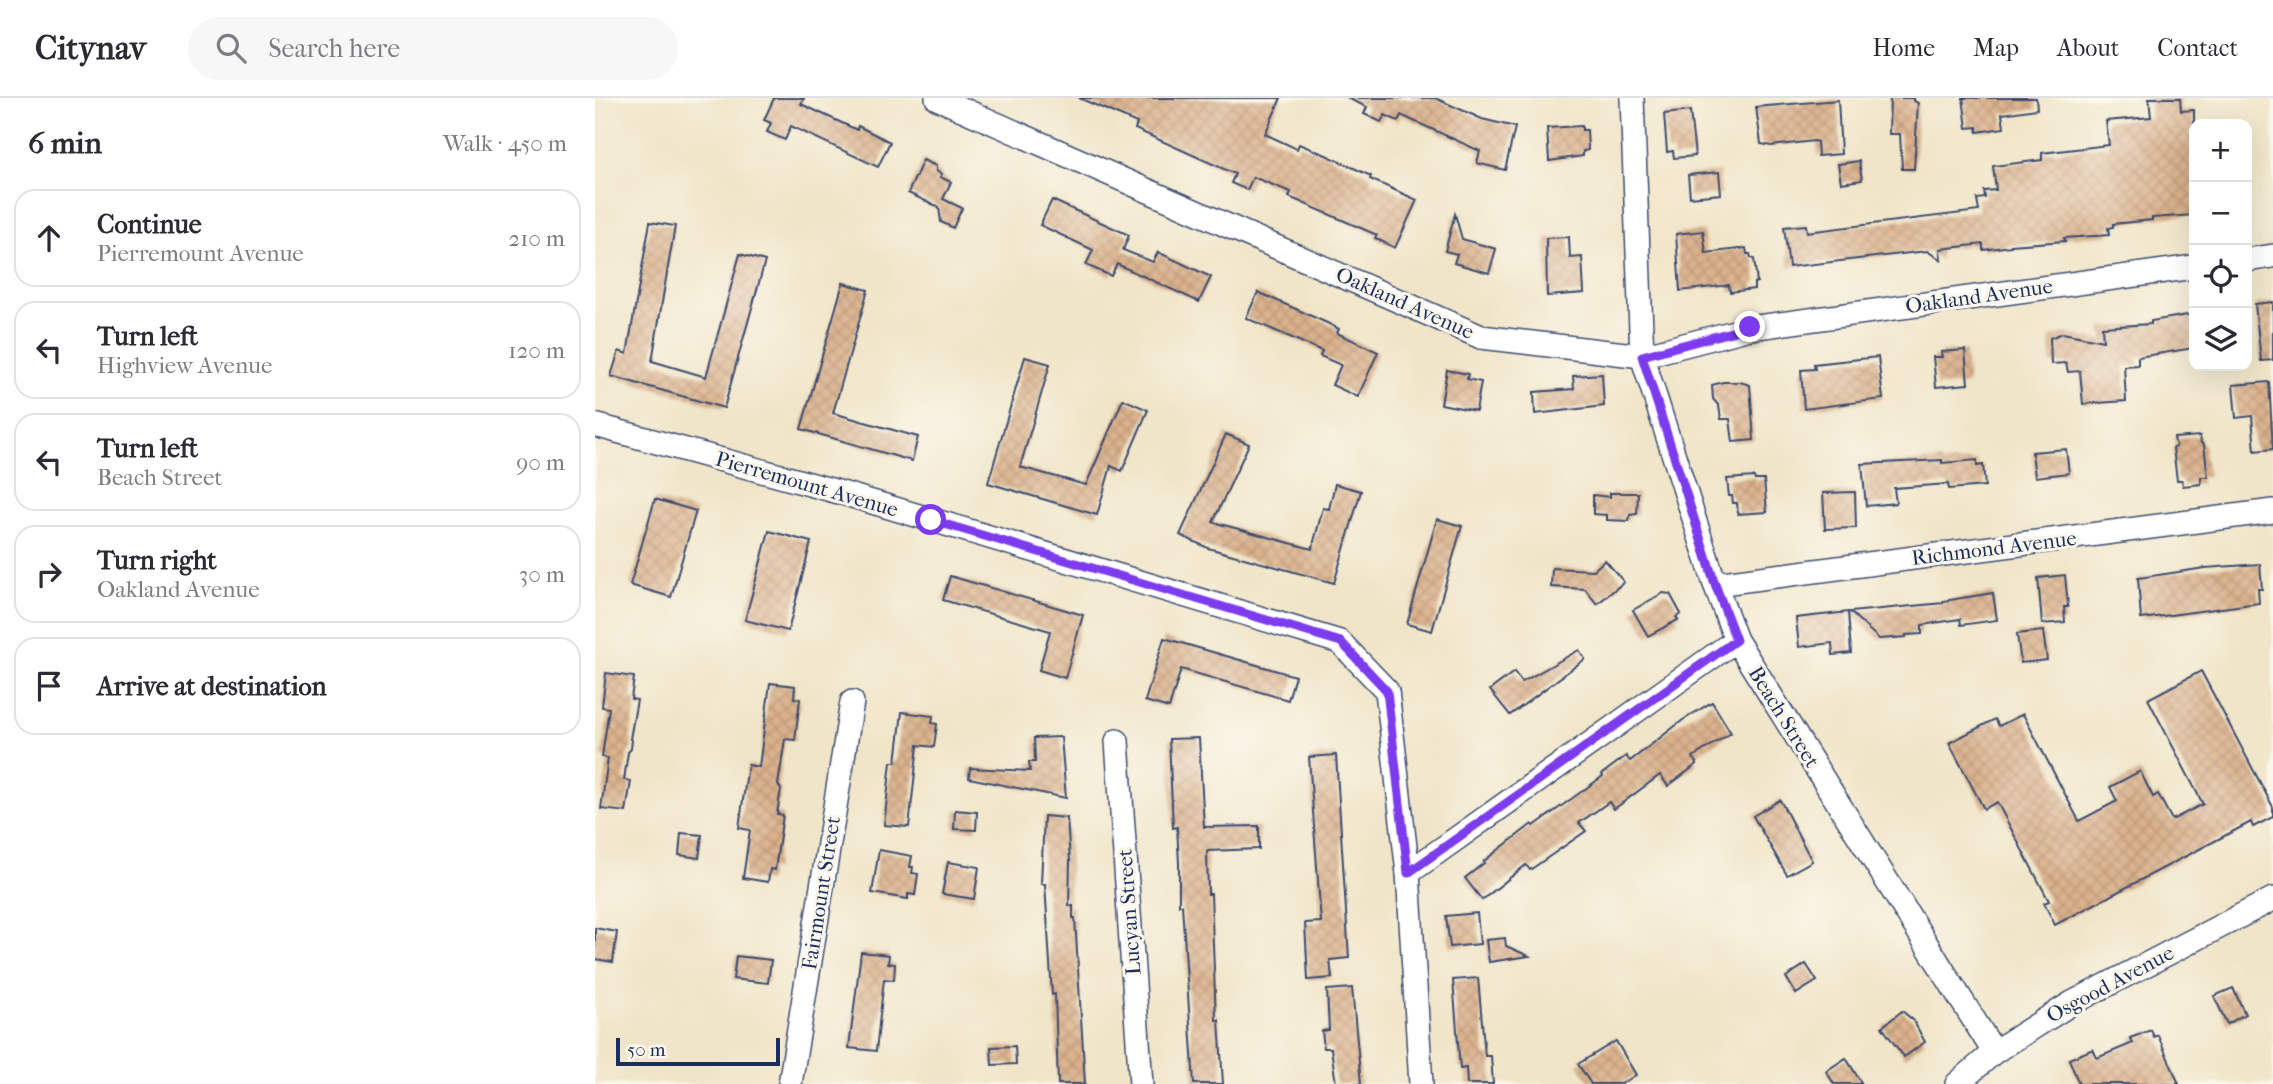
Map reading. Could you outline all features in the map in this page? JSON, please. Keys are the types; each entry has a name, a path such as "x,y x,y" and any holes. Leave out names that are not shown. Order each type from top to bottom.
{"street":[{"name":"Oakland Avenue","path":"937,98 1481,337 1642,356 1750,327 2189,268"},
{"name":"Beach Street","path":"1632,98 1642,356 1715,584 1736,640 1994,1052"},
{"path":"2252,259 2273,256"},
{"name":"Pierremount Avenue","path":"595,425 855,497 1341,642 1387,691 1408,873 1421,1084"},
{"name":"Richmond Avenue","path":"1715,584 2273,511"},
{"path":"1408,873 1736,640"},
{"name":"Fairmount Street","path":"790,1084 852,702"},
{"name":"Lucyan Street","path":"1117,741 1141,1084"},
{"name":"Osgood Avenue","path":"1957,1084 1994,1052 2072,1003 2273,899"}],"building":[{"path":"774,98 804,98 801,104 857,130 858,126 890,142 878,167 791,126 785,140 767,132 771,123 764,120"},
{"path":"1079,98 1281,98 1265,134 1297,149 1299,144 1326,155 1417,200 1395,248 1375,238 1377,235 1289,197 1291,192 1253,177 1247,190 1231,183 1235,174 1135,129 1137,123"},
{"path":"1347,98 1435,98 1482,119 1515,127 1505,170 1477,163 1480,151 1401,115 1398,121 1385,115 1381,122 1364,114 1367,107"},
{"path":"1890,98 1914,98 1918,103 1914,169 1902,169 1900,134 1889,134"},
{"path":"1963,98 2036,98 2037,109 2002,114 2004,128 1977,132 1977,127 1967,128"},
{"path":"2149,98 2180,98 2181,111 2194,110 2194,119 2189,119 2189,215 2113,224 2113,227 2108,228 2109,235 2064,238 2065,241 1983,250 1983,244 1940,249 1941,260 1927,251 1789,267 1784,227 1806,225 1807,232 1979,211 1977,199 1985,198 1984,191 1996,190 1993,166 2042,160 2042,153 2109,145 2106,121 2151,117"},
{"path":"1838,100 1841,154 1818,156 1817,142 1814,141 1771,146 1761,144 1756,107"},
{"path":"1690,111 1695,156 1674,158 1673,151 1667,152 1664,114"},
{"path":"1582,126 1582,130 1587,130 1588,150 1583,151 1583,156 1549,161 1547,128"},
{"path":"923,160 936,166 936,171 942,174 940,177 951,182 943,199 962,208 953,228 941,222 939,207 908,193"},
{"path":"1859,161 1862,180 1841,183 1838,164"},
{"path":"1719,172 1721,194 1690,197 1688,175"},
{"path":"1052,200 1129,235 1123,250 1153,262 1158,252 1211,277 1199,302 1117,264 1111,276 1086,265 1093,250 1040,225"},
{"path":"1455,214 1462,239 1496,249 1489,273 1454,263 1457,254 1445,251"},
{"path":"650,222 675,226 652,361 706,377 740,254 765,261 724,408 611,376 619,351 627,354"},
{"path":"1703,231 1706,253 1746,248 1747,254 1754,259 1757,282 1754,283 1754,289 1730,292 1729,285 1680,291 1676,234"},
{"path":"1569,237 1570,258 1582,257 1584,293 1547,296 1546,238"},
{"path":"843,283 868,290 833,413 918,437 912,461 801,429"},
{"path":"1258,292 1339,329 1337,333 1378,352 1358,397 1332,385 1341,365 1320,356 1322,351 1246,318"},
{"path":"2273,302 2273,360 2261,361 2255,304"},
{"path":"2189,315 2189,349 2138,357 2138,365 2124,366 2126,401 2083,404 2080,371 2068,372 2066,363 2051,364 2050,338 2063,333 2103,341 2102,327 2151,324 2151,321"},
{"path":"1965,350 1968,384 1936,387 1933,357 1942,357 1941,352"},
{"path":"1025,357 1050,364 1020,467 1086,485 1123,399 1148,410 1122,471 1111,466 1097,515 988,483"},
{"path":"1878,357 1883,399 1804,409 1801,370 1815,369 1814,364"},
{"path":"1447,370 1468,374 1467,379 1481,382 1476,411 1441,404"},
{"path":"1602,374 1604,406 1535,414 1534,392 1574,389 1573,376"},
{"path":"1723,382 1750,385 1754,440 1733,442 1730,419 1721,419 1719,406 1713,399 1712,385"},
{"path":"2269,382 2273,449 2255,451 2252,416 2236,418 2233,385"},
{"path":"1226,434 1249,444 1213,522 1312,549 1323,508 1329,509 1335,484 1361,491 1334,583 1208,548 1180,535"},
{"path":"2200,436 2204,445 2208,477 2201,477 2201,484 2183,486 2182,480 2177,480 2174,438"},
{"path":"2066,449 2069,473 2035,477 2032,452"},
{"path":"1942,460 1942,463 1977,460 1977,466 1983,465 1985,486 1949,489 1948,484 1894,488 1896,503 1866,506 1862,464"},
{"path":"1754,477 1755,480 1764,480 1767,512 1738,514 1737,503 1733,503 1732,496 1729,496 1727,479"},
{"path":"1855,492 1856,528 1825,529 1823,493"},
{"path":"1610,493 1638,493 1637,514 1630,515 1629,521 1607,520 1607,515 1593,514 1593,495 1610,497"},
{"path":"655,499 696,511 671,597 630,585"},
{"path":"1437,519 1462,526 1432,631 1407,624"},
{"path":"769,531 811,542 788,631 745,620"},
{"path":"1605,560 1624,582 1597,604 1585,589 1551,587 1552,568 1594,570"},
{"path":"2260,564 2262,589 2258,589 2259,603 2141,619 2138,578 2205,568"},
{"path":"2065,575 2068,607 2064,607 2065,622 2042,624 2038,578"},
{"path":"950,576 1083,615 1065,678 1039,670 1050,631 943,600"},
{"path":"1663,593 1670,594 1681,614 1676,617 1678,620 1648,636 1633,610"},
{"path":"1993,593 1997,620 1961,625 1960,619 1922,625 1922,634 1906,637 1879,639 1850,612 1943,603"},
{"path":"1848,612 1851,653 1833,655 1832,643 1799,647 1796,618"},
{"path":"2043,631 2047,660 2021,663 2017,634"},
{"path":"1164,638 1295,676 1288,700 1181,669 1169,708 1145,701"},
{"path":"1579,650 1585,659 1510,715 1490,690 1514,672 1522,682"},
{"path":"2201,671 2273,807 2273,817 2253,827 2251,822 2055,925 2044,903 2049,901 1997,802 1984,809 1949,743 1995,719 1999,726 2023,714 2079,821 2117,801 2110,787 2140,771 2153,797 2158,794 2172,820 2203,804 2148,699"},
{"path":"606,673 634,677 631,699 637,700 624,780 631,781 626,812 601,809 608,758 602,757 609,708 602,707"},
{"path":"770,683 795,686 794,698 800,699 795,740 785,739 777,814 783,815 775,870 770,869 768,882 743,878 750,830 739,828 748,765 759,767"},
{"path":"1712,702 1731,733 1693,757 1697,764 1668,786 1660,775 1614,809 1609,802 1579,823 1586,831 1530,870 1526,865 1482,900 1465,878 1484,861 1532,824 1534,826 1603,776 1602,774 1626,756 1630,761 1683,720"},
{"path":"902,712 933,716 932,723 937,724 934,747 918,745 909,827 884,825 891,762 896,762"},
{"path":"1061,737 1066,798 969,778 970,768 1030,771 1029,762 1035,762 1034,738"},
{"path":"1199,738 1204,827 1259,826 1259,849 1207,851 1216,1020 1219,1020 1223,1084 1194,1084 1182,905 1179,905 1177,827 1173,828 1169,739"},
{"path":"1336,755 1349,958 1330,960 1332,978 1308,980 1305,923 1321,922 1309,757"},
{"path":"1780,800 1812,861 1787,875 1753,816"},
{"path":"955,810 977,812 976,830 954,829"},
{"path":"1044,816 1067,818 1069,906 1073,906 1075,918 1085,1084 1058,1084 1055,994 1052,995 1045,884 1041,884"},
{"path":"681,833 702,835 699,858 679,855"},
{"path":"879,850 912,856 912,873 918,874 915,895 908,894 908,899 872,893"},
{"path":"948,862 979,867 974,899 942,894"},
{"path":"1477,913 1480,944 1450,947 1446,916"},
{"path":"595,928 617,932 613,962 595,959"},
{"path":"1505,938 1506,946 1529,956 1489,962 1486,940"},
{"path":"861,952 889,955 888,963 895,964 894,980 884,979 876,1051 849,1048"},
{"path":"736,956 771,960 768,983 733,979"},
{"path":"1806,964 1817,981 1796,994 1786,977"},
{"path":"1478,978 1485,1056 1491,1056 1493,1084 1467,1084 1466,1068 1460,1069 1453,980"},
{"path":"1352,988 1361,1084 1336,1084 1331,1048 1324,1048 1322,1031 1329,1030 1327,990"},
{"path":"2233,988 2245,1014 2227,1024 2214,996"},
{"path":"1902,1011 1913,1020 1925,1042 1904,1057 1882,1027"},
{"path":"2151,1030 2154,1037 2158,1035 2179,1084 2079,1084 2069,1059 2093,1049 2097,1058 2133,1043 2130,1038"},
{"path":"1616,1041 1636,1075 1621,1084 1591,1084 1578,1064"},
{"path":"1015,1046 1016,1064 992,1065 991,1047"},
{"path":"1846,1058 1862,1084 1834,1084 1826,1071"}],"route":[{"path":"931,520 1341,642 1387,691 1408,873 1736,640 1715,584 1642,356 1750,327"}]}
